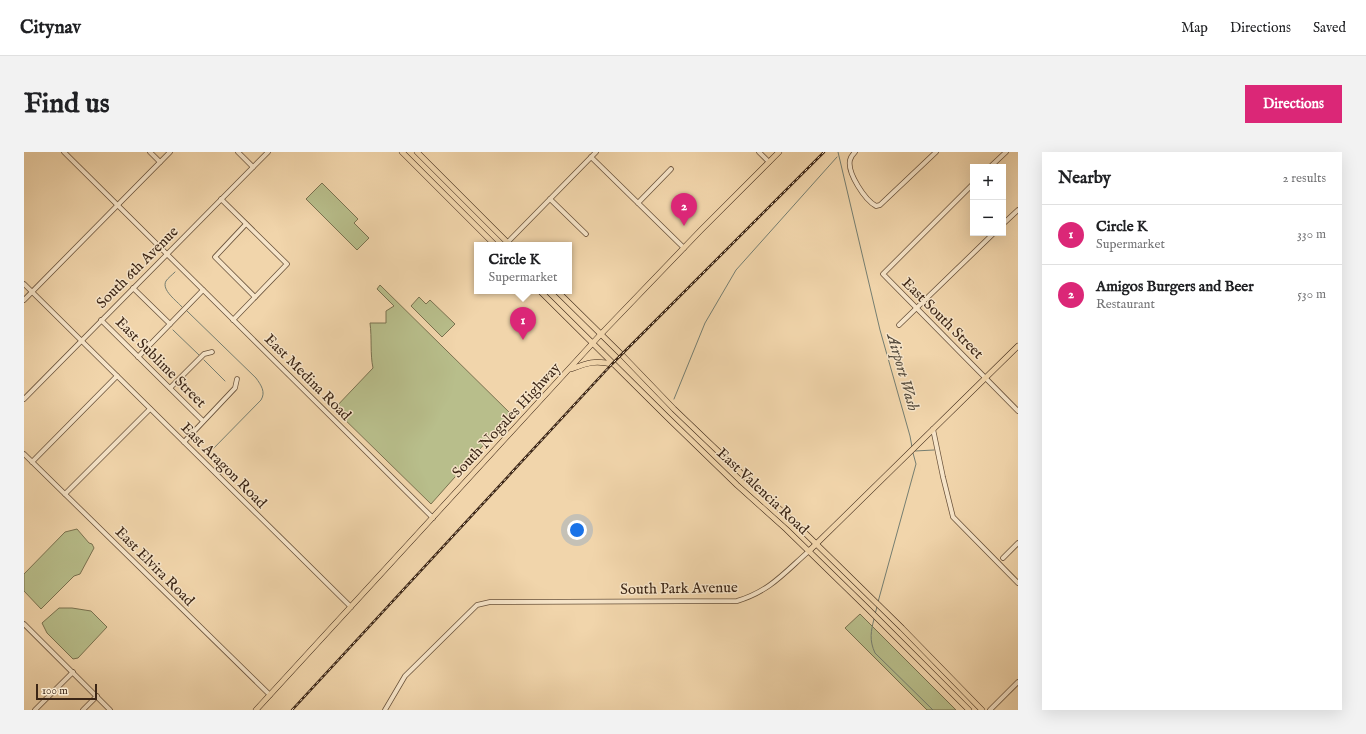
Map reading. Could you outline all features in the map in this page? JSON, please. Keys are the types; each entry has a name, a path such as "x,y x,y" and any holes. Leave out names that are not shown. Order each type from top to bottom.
{"main road":[{"path":"402,152 492,242"},
{"path":"417,152 506,242"},
{"name":"South Nogales Highway","path":"256,710 601,334 778,152"},
{"path":"428,178 436,170"},
{"name":"East Valencia Road","path":"543,294 612,364 882,622 968,710"},
{"name":"East Valencia Road","path":"560,294 674,409 816,544 982,710"},
{"name":"South Park Avenue","path":"809,551 1018,346"},
{"path":"568,370 591,361 612,364"},
{"path":"667,417 674,409"},
{"path":"738,485 745,477"}],"street":[{"name":"East Medina Road","path":"64,152 433,518"},
{"path":"150,152 160,162"},
{"path":"24,300 170,152"},
{"path":"238,152 253,167"},
{"name":"South 6th Avenue","path":"24,399 268,152"},
{"path":"510,242 596,152"},
{"path":"759,152 769,162"},
{"path":"856,152 851,158 850,163 857,186 874,206 880,205 936,152"},
{"path":"993,164 1006,152"},
{"path":"591,157 684,248"},
{"path":"638,203 671,169"},
{"name":"East South Street","path":"970,187 883,274 1018,411"},
{"path":"221,199 287,264 233,320"},
{"path":"550,199 586,234"},
{"path":"1006,221 1018,210"},
{"path":"246,224 214,257 255,297"},
{"path":"899,325 991,236"},
{"name":"East Aragon Road","path":"24,284 351,607"},
{"path":"133,288 170,324"},
{"path":"138,357 203,290"},
{"name":"East Sublime Street","path":"101,320 204,421"},
{"path":"170,388 204,354 212,352"},
{"path":"32,462 117,376"},
{"path":"184,442 234,388 237,379"},
{"path":"65,494 150,409"},
{"path":"933,429 953,517 1018,583"},
{"name":"East Elvira Road","path":"24,454 270,695"},
{"path":"1003,558 1018,542"},
{"name":"South Park Avenue","path":"385,710 405,676 477,604 490,602 737,601 758,593 775,583 809,551"},
{"path":"24,624 110,710"},
{"path":"35,710 73,672"},
{"path":"990,710 1018,682"},
{"path":"83,710 97,696"}],"green space":[{"path":"322,183 358,219 354,223 369,238 357,250 306,199"},
{"path":"380,285 511,414 431,504 334,409 373,368 370,323 386,323 386,311 394,306 377,289"},
{"path":"419,297 426,304 430,300 455,324 442,337 411,306"},
{"path":"77,529 94,548 80,574 74,576 41,609 24,591 24,574 65,532"},
{"path":"59,608 72,608 91,611 107,627 78,658 73,659 47,633 42,623"},
{"path":"860,614 956,710 927,710 845,628"}],"waterway":[{"name":"Airport Wash","path":"838,152 880,330 912,447"},
{"path":"674,399 705,323 736,270 837,157"},
{"path":"175,272 165,284 170,295 182,307"},
{"path":"187,311 256,378 263,391 261,400 210,452"},
{"path":"173,330 199,355"},
{"path":"204,360 225,381"},
{"path":"915,451 934,450"},
{"name":"Airport Wash","path":"878,602 916,464 913,453"},
{"path":"875,614 877,607"},
{"path":"874,619 871,636 875,653 933,710"}],"railway":[{"path":"292,710 612,364 824,152"}],"place":[{"name":"Amigos Burgers and Beer","path":"684,226"},
{"name":"Circle K","path":"523,340"}]}
